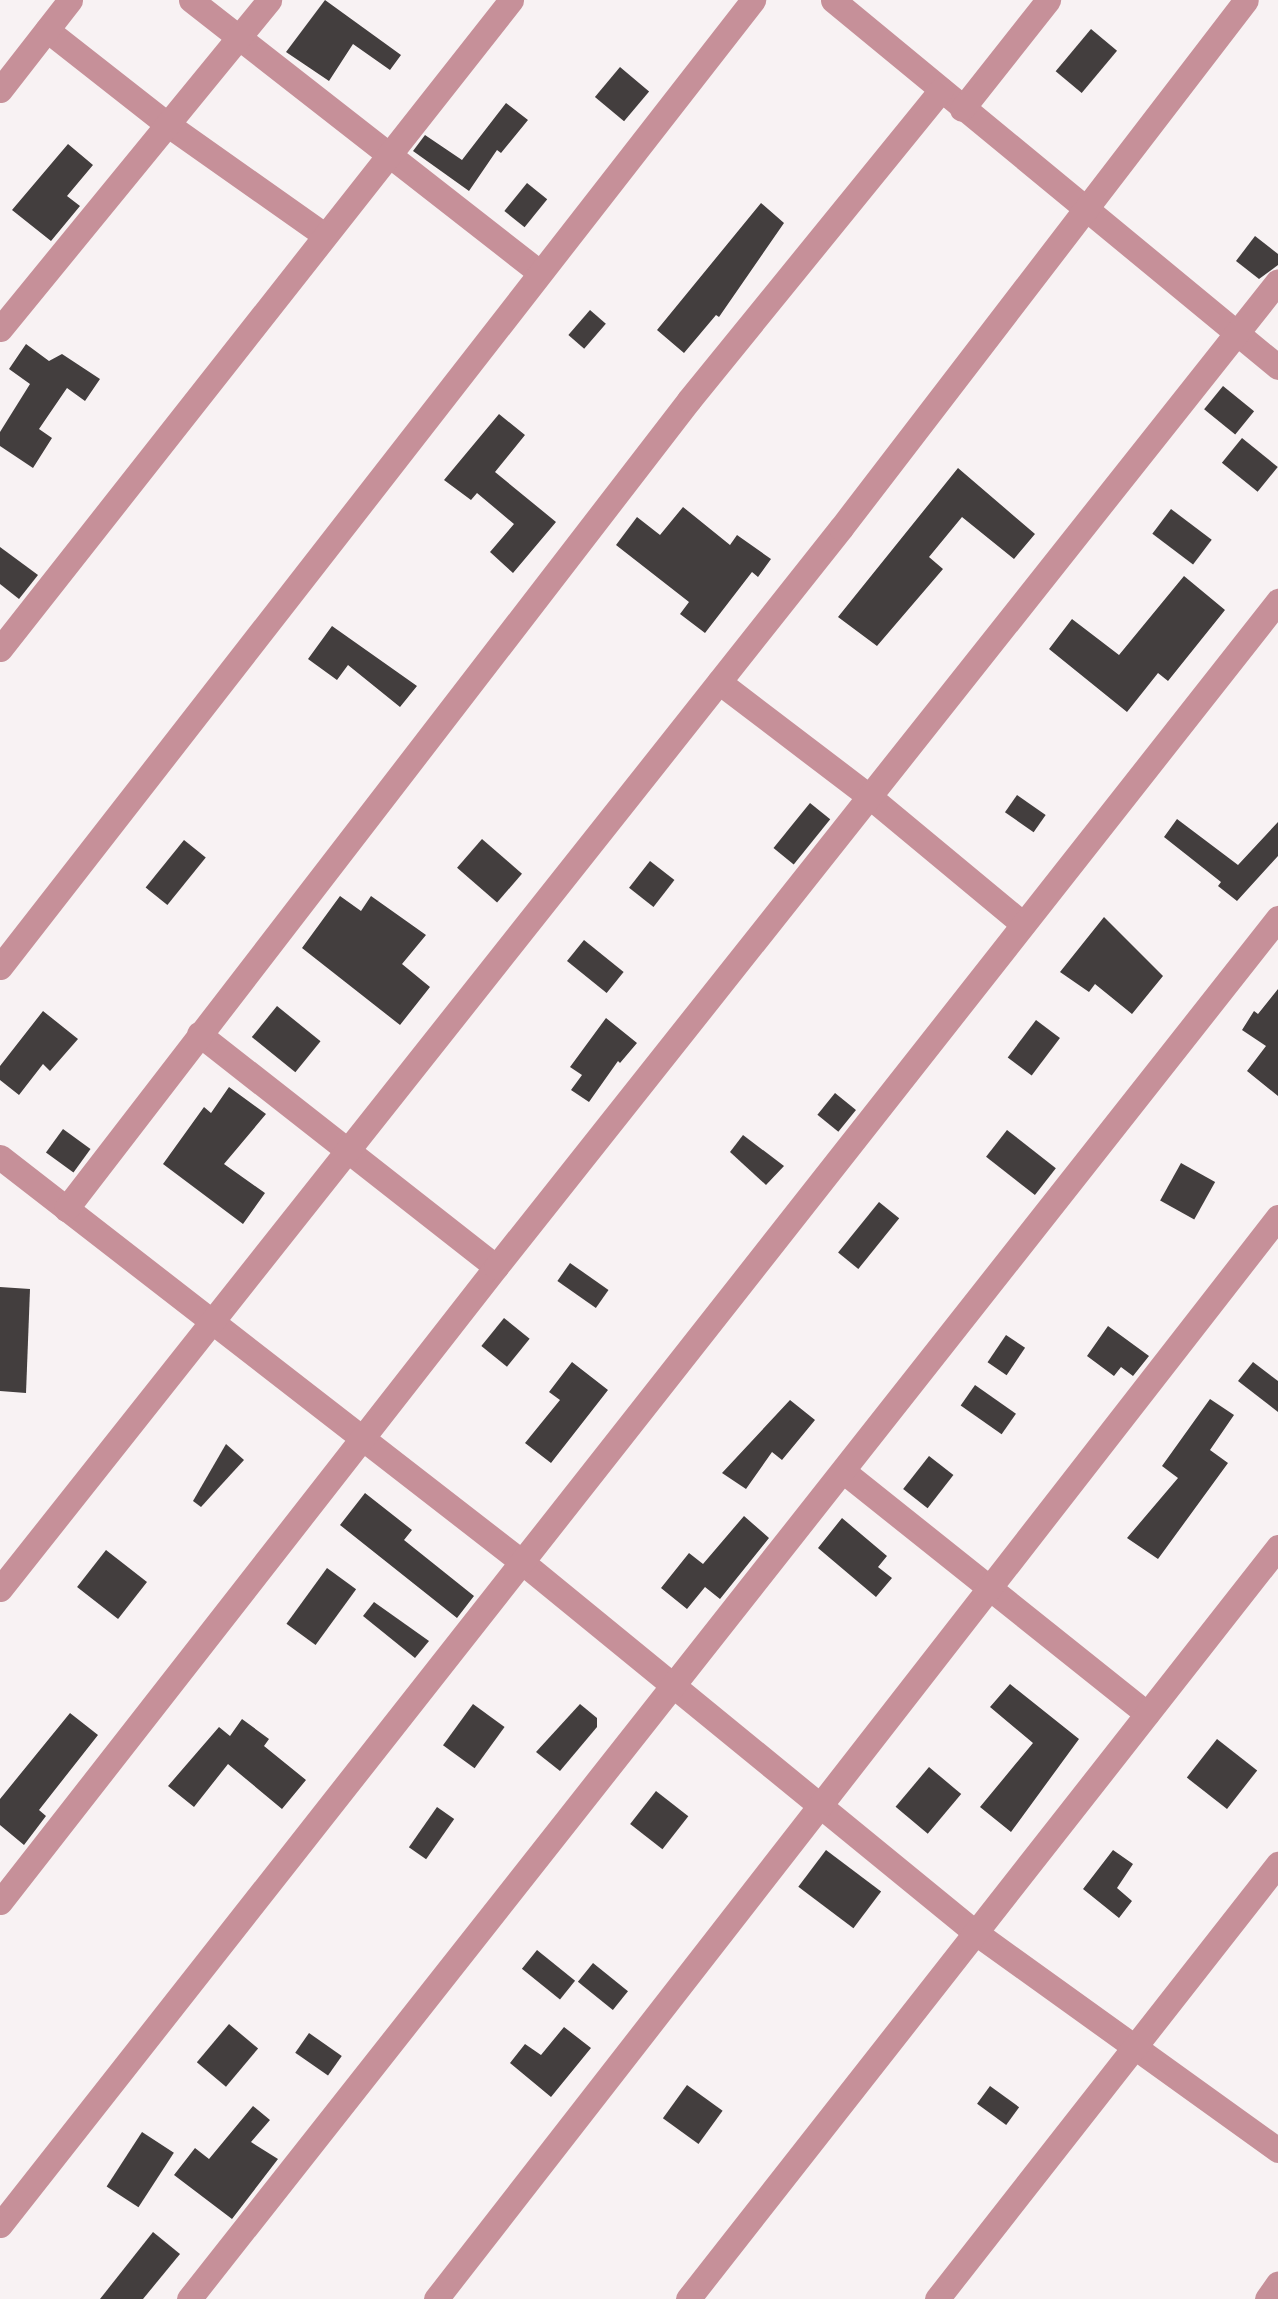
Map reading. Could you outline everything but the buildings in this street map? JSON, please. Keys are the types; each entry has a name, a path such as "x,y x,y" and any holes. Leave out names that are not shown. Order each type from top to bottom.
{"street":[{"path":"0,90 70,0"},
{"path":"190,0 539,272"},
{"path":"0,329 269,0"},
{"path":"0,649 511,0"},
{"path":"0,967 752,0"},
{"path":"833,0 1278,367"},
{"path":"962,109 1048,0"},
{"path":"0,1589 719,682 1246,0"},
{"path":"47,30 167,124 324,234"},
{"path":"66,1209 677,416 941,90"},
{"path":"0,1902 496,1267 1278,281"},
{"path":"0,2224 1278,601"},
{"path":"719,682 870,797 1024,924"},
{"path":"189,2299 1278,918"},
{"path":"199,1034 496,1267"},
{"path":"0,1157 522,1562 976,1933 1278,2150"},
{"path":"436,2299 1278,1217"},
{"path":"844,1470 1148,1714"},
{"path":"688,2299 1278,1548"},
{"path":"937,2299 1278,1864"},
{"path":"1267,2299 1278,2283"}]}
